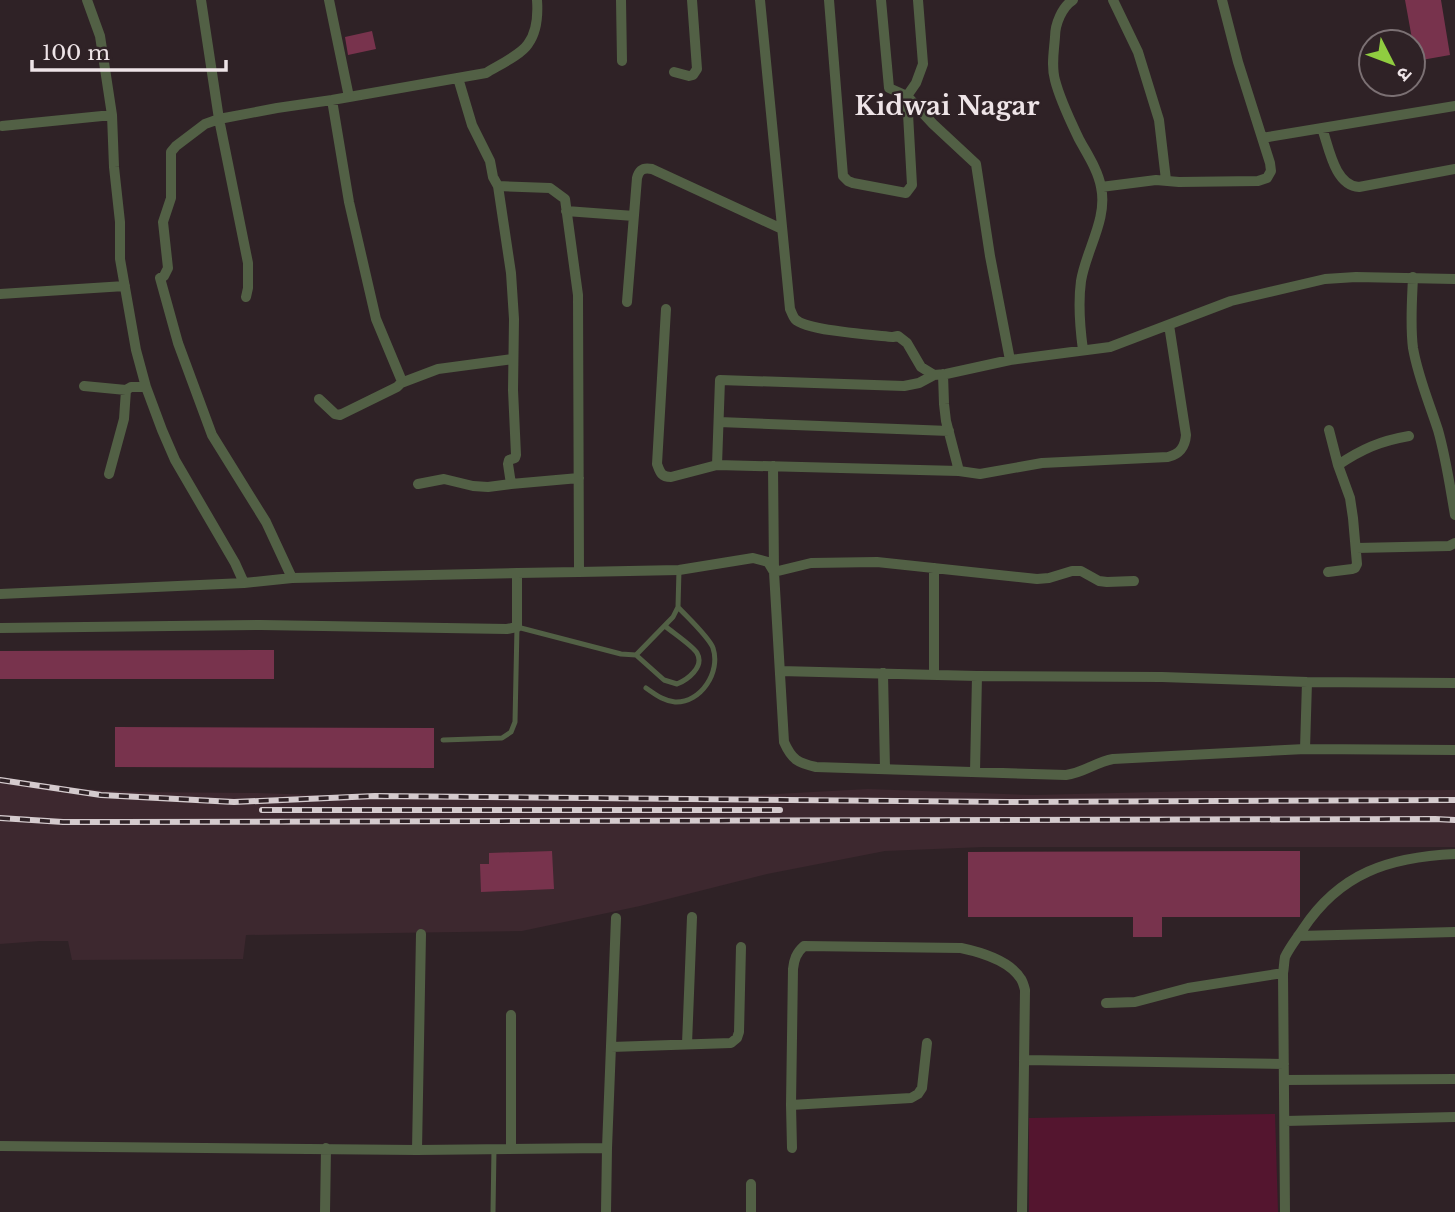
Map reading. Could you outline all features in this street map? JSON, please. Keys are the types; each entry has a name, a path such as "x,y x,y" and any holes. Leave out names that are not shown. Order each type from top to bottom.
{"street":[{"path":"88,0 100,36 112,114 120,259 136,350 146,387 175,460 244,583"},
{"path":"201,0 219,119 248,263 246,297"},
{"path":"329,0 349,97"},
{"path":"292,578 266,522 212,435 178,343 160,278 168,268 163,222 172,198 171,152 205,124 219,119 486,73 528,44 538,18 537,0"},
{"path":"621,0 622,61"},
{"path":"674,72 689,76 693,75 696,69 692,0"},
{"path":"760,0 790,309 794,318 818,328 898,336 907,343 921,367 938,374"},
{"path":"829,0 843,176 848,181 906,192 912,185 907,96 916,83 923,64 918,0"},
{"path":"881,0 889,88 907,96 976,164 1010,360"},
{"path":"1073,0 1062,11 1055,31 1054,78 1067,114 1090,157 1101,187 1102,211 1081,283 1080,330 1083,350"},
{"path":"1113,0 1138,52 1159,120 1166,180"},
{"path":"1101,187 1144,180 1258,181 1267,178 1271,172 1222,0"},
{"path":"458,78 471,125 489,161 498,187 510,273 514,319 516,455 508,464 511,484"},
{"path":"332,100 349,202 376,319 401,383"},
{"path":"1262,138 1455,106"},
{"path":"2,126 112,114"},
{"path":"1322,128 1338,174 1352,187 1455,169"},
{"path":"627,302 638,173 642,169 647,167 782,229"},
{"path":"498,187 550,188 565,199 579,295 579,572"},
{"path":"566,211 634,216"},
{"path":"1413,278 1413,347 1422,387 1444,453 1455,515"},
{"path":"717,465 720,380 904,386 919,383 938,374 1010,360 1110,347 1231,301 1325,279 1455,279"},
{"path":"0,293 125,286"},
{"path":"666,309 657,464 660,473 665,477 717,465 959,471 980,474 1042,463 1175,455 1182,450 1186,435 1169,325"},
{"path":"318,398 335,414 340,415 401,383 438,369 513,359"},
{"path":"938,374 959,471"},
{"path":"84,386 126,390 131,387 146,387"},
{"path":"109,474 124,419 126,390"},
{"path":"719,422 949,431"},
{"path":"1328,572 1355,568 1356,548 1350,498 1329,430"},
{"path":"1338,465 1373,444 1409,436"},
{"path":"773,466 774,572 784,742 789,753 804,764 816,767 1066,775 1076,774 1113,759 1305,748 1455,750"},
{"path":"418,484 444,479 488,487 579,478"},
{"path":"1356,548 1455,543"},
{"path":"0,594 244,583 292,578 679,570 753,558 768,562 774,572"},
{"path":"774,572 811,563 856,561 1037,579 1081,571 1107,582 1134,581"},
{"path":"934,568 934,675"},
{"path":"0,628 261,625 507,629 517,627 516,573"},
{"path":"780,671 1455,683"},
{"path":"883,673 885,769"},
{"path":"975,772 977,676"},
{"path":"1305,748 1307,682"},
{"path":"1285,1212 1285,957 1315,910 1336,890 1357,876 1380,867 1428,855 1455,854"},
{"path":"687,1044 692,917"},
{"path":"606,1212 616,918"},
{"path":"1298,936 1455,932"},
{"path":"417,1150 421,934"},
{"path":"792,1148 793,970 798,950 804,946 961,948 976,951 1012,969 1025,990 1022,1212"},
{"path":"611,1047 731,1043 739,1032 741,947"},
{"path":"1106,1003 1135,1002 1188,988 1283,973"},
{"path":"510,1149 511,1015"},
{"path":"791,1105 911,1098 922,1088 927,1043"},
{"path":"1024,1060 1284,1064"},
{"path":"1284,1080 1455,1079"},
{"path":"1285,1121 1455,1117"},
{"path":"0,1146 417,1150 607,1148"},
{"path":"325,1212 326,1148"},
{"path":"751,1184 751,1212"}],"lane":[{"path":"636,655 673,617 678,607 679,570"},
{"path":"646,688 661,699 678,702 696,695 713,674 713,647 678,607"},
{"path":"443,740 502,738 511,732 515,722 517,627 621,654 636,655 664,680 677,684 687,679 697,666 697,652 665,626"},
{"path":"493,1212 494,1149"}],"shaded area":[{"path":"0,782 23,786 136,792 407,798 741,796 868,789 1033,795 1455,790 1455,847 984,847 885,851 767,874 640,906 522,931 246,935 243,959 72,960 68,941 0,944"},
{"path":"1275,1114 1278,1212 1029,1212 1029,1118"}],"building":[{"path":"1405,0 1441,0 1450,55 1427,59 1427,28 1410,28"},
{"path":"372,31 376,49 348,55 345,37"},
{"path":"274,650 274,679 0,679 0,651"},
{"path":"115,727 434,728 434,768 115,767"},
{"path":"552,851 554,889 481,892 480,864 489,864 489,853"},
{"path":"1300,851 1300,917 1162,917 1162,937 1133,937 1133,917 968,917 968,852"}],"railway":[{"path":"0,780 101,795 234,802 375,796 1008,802 1455,800"},
{"path":"262,810 780,810"},
{"path":"0,818 63,822 1455,820"}],"district":[{"name":"Kidwai Nagar","path":"947,106"}]}
